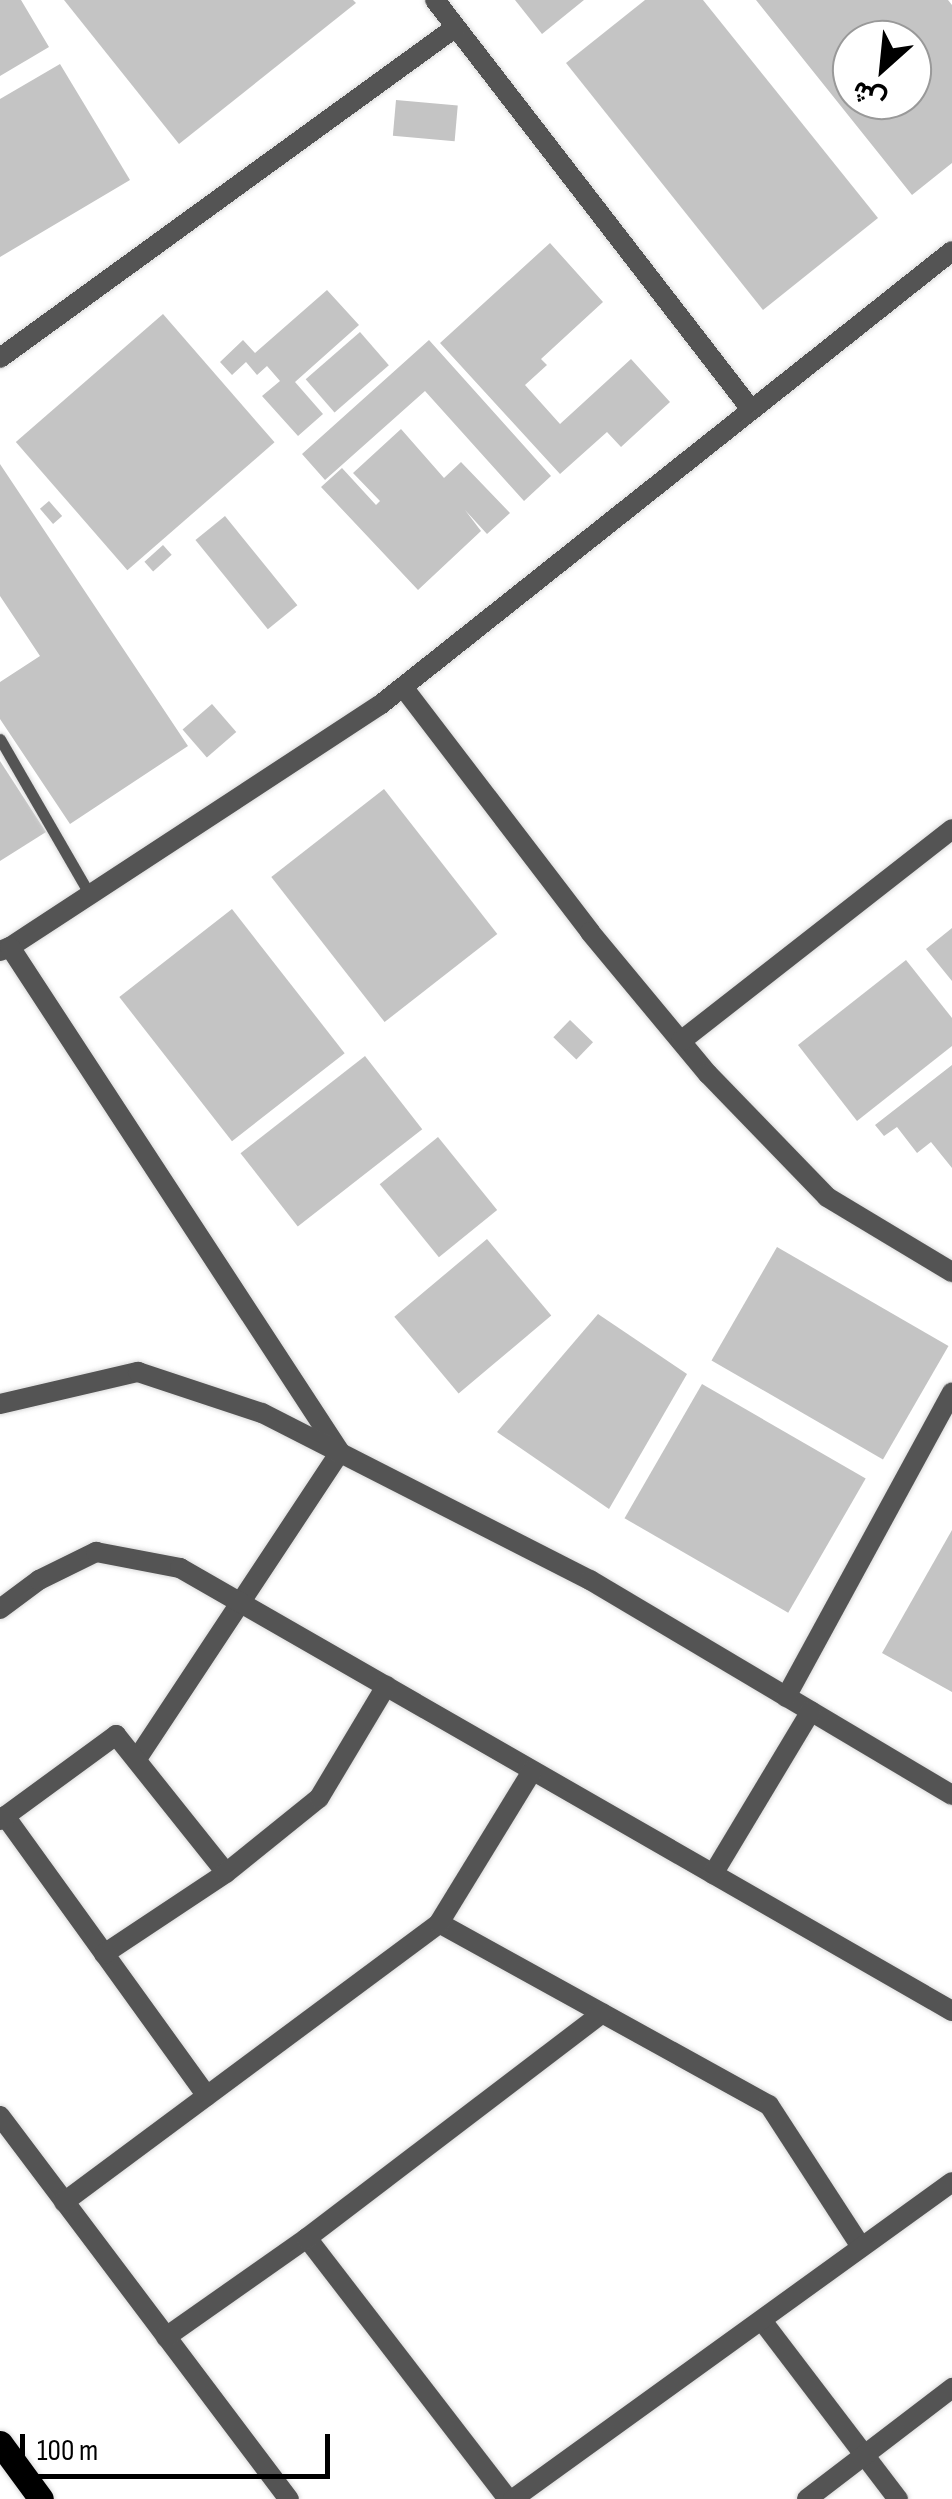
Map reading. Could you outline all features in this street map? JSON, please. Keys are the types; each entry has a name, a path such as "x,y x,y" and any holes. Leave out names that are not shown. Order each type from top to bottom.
{"main road":[{"path":"0,2444 42,2499"}],"street":[{"path":"435,0 750,408"},
{"path":"0,358 456,27"},
{"path":"340,1452 5,949 402,687 952,250"},
{"path":"402,687 590,932 681,1042 828,1198 952,1272"},
{"path":"681,1042 952,828"},
{"path":"0,1404 138,1372 262,1413 590,1580 952,1796"},
{"path":"786,1697 952,1392"},
{"path":"136,1760 340,1452"},
{"path":"0,1609 39,1580 96,1552 180,1568 952,2011"},
{"path":"104,1954 226,1872 319,1798 386,1686"},
{"path":"713,1874 810,1711"},
{"path":"207,2096 2,1818 116,1735 226,1872"},
{"path":"64,2202 440,1923 532,1771"},
{"path":"440,1923 769,2105 860,2245"},
{"path":"166,2337 307,2238 602,2013"},
{"path":"0,2116 289,2499"},
{"path":"307,2238 510,2499 763,2322 860,2245 952,2182"},
{"path":"763,2322 898,2499"},
{"path":"806,2499 952,2388"}],"lane":[{"path":"0,738 90,895"}],"building":[{"path":"0,0 21,0 49,47 0,76"},
{"path":"64,0 353,0 356,3 179,144"},
{"path":"515,0 584,0 542,34"},
{"path":"645,0 703,0 878,218 763,310 566,63"},
{"path":"756,0 948,0 952,5 952,163 912,195 852,120 932,120 932,20 832,20 832,95"},
{"path":"60,64 130,180 0,257 0,99"},
{"path":"396,100 458,105 455,141 393,136"},
{"path":"550,243 603,302 541,359 547,365 525,385 560,424 631,359 670,402 621,447 607,432 560,474 440,343"},
{"path":"327,290 359,325 295,382 323,414 298,436 262,396 280,381 267,366 257,375 246,362 232,375 220,362 243,340 255,353"},
{"path":"163,314 275,442 127,570 16,442"},
{"path":"360,332 389,365 335,412 306,379"},
{"path":"429,340 551,476 524,501 425,391 325,480 302,454"},
{"path":"401,429 444,478 461,462 510,513 487,534 465,510 481,531 418,590 321,487 342,468 376,505 380,501 353,473"},
{"path":"0,464 188,746 70,824 0,719 0,682 40,656 0,596"},
{"path":"49,501 62,516 53,524 40,509"},
{"path":"225,516 297,605 268,629 195,540"},
{"path":"163,545 172,555 153,571 144,562"},
{"path":"212,704 236,732 207,758 183,730"},
{"path":"0,761 46,832 0,861"},
{"path":"384,789 497,934 385,1022 271,877"},
{"path":"232,909 345,1053 232,1141 119,997"},
{"path":"952,928 952,981 926,949"},
{"path":"906,960 952,1018 952,1046 857,1121 798,1045"},
{"path":"570,1020 593,1042 576,1059 553,1037"},
{"path":"365,1056 422,1129 298,1227 240,1153"},
{"path":"952,1065 952,1168 931,1142 917,1153 897,1127 884,1136 875,1125"},
{"path":"438,1137 497,1210 439,1257 380,1184"},
{"path":"487,1239 551,1316 459,1393 394,1317"},
{"path":"777,1247 948,1346 883,1459 712,1360"},
{"path":"598,1314 687,1374 609,1509 497,1432"},
{"path":"702,1384 866,1478 788,1613 624,1518"},
{"path":"952,1530 952,1692 882,1653"}]}
